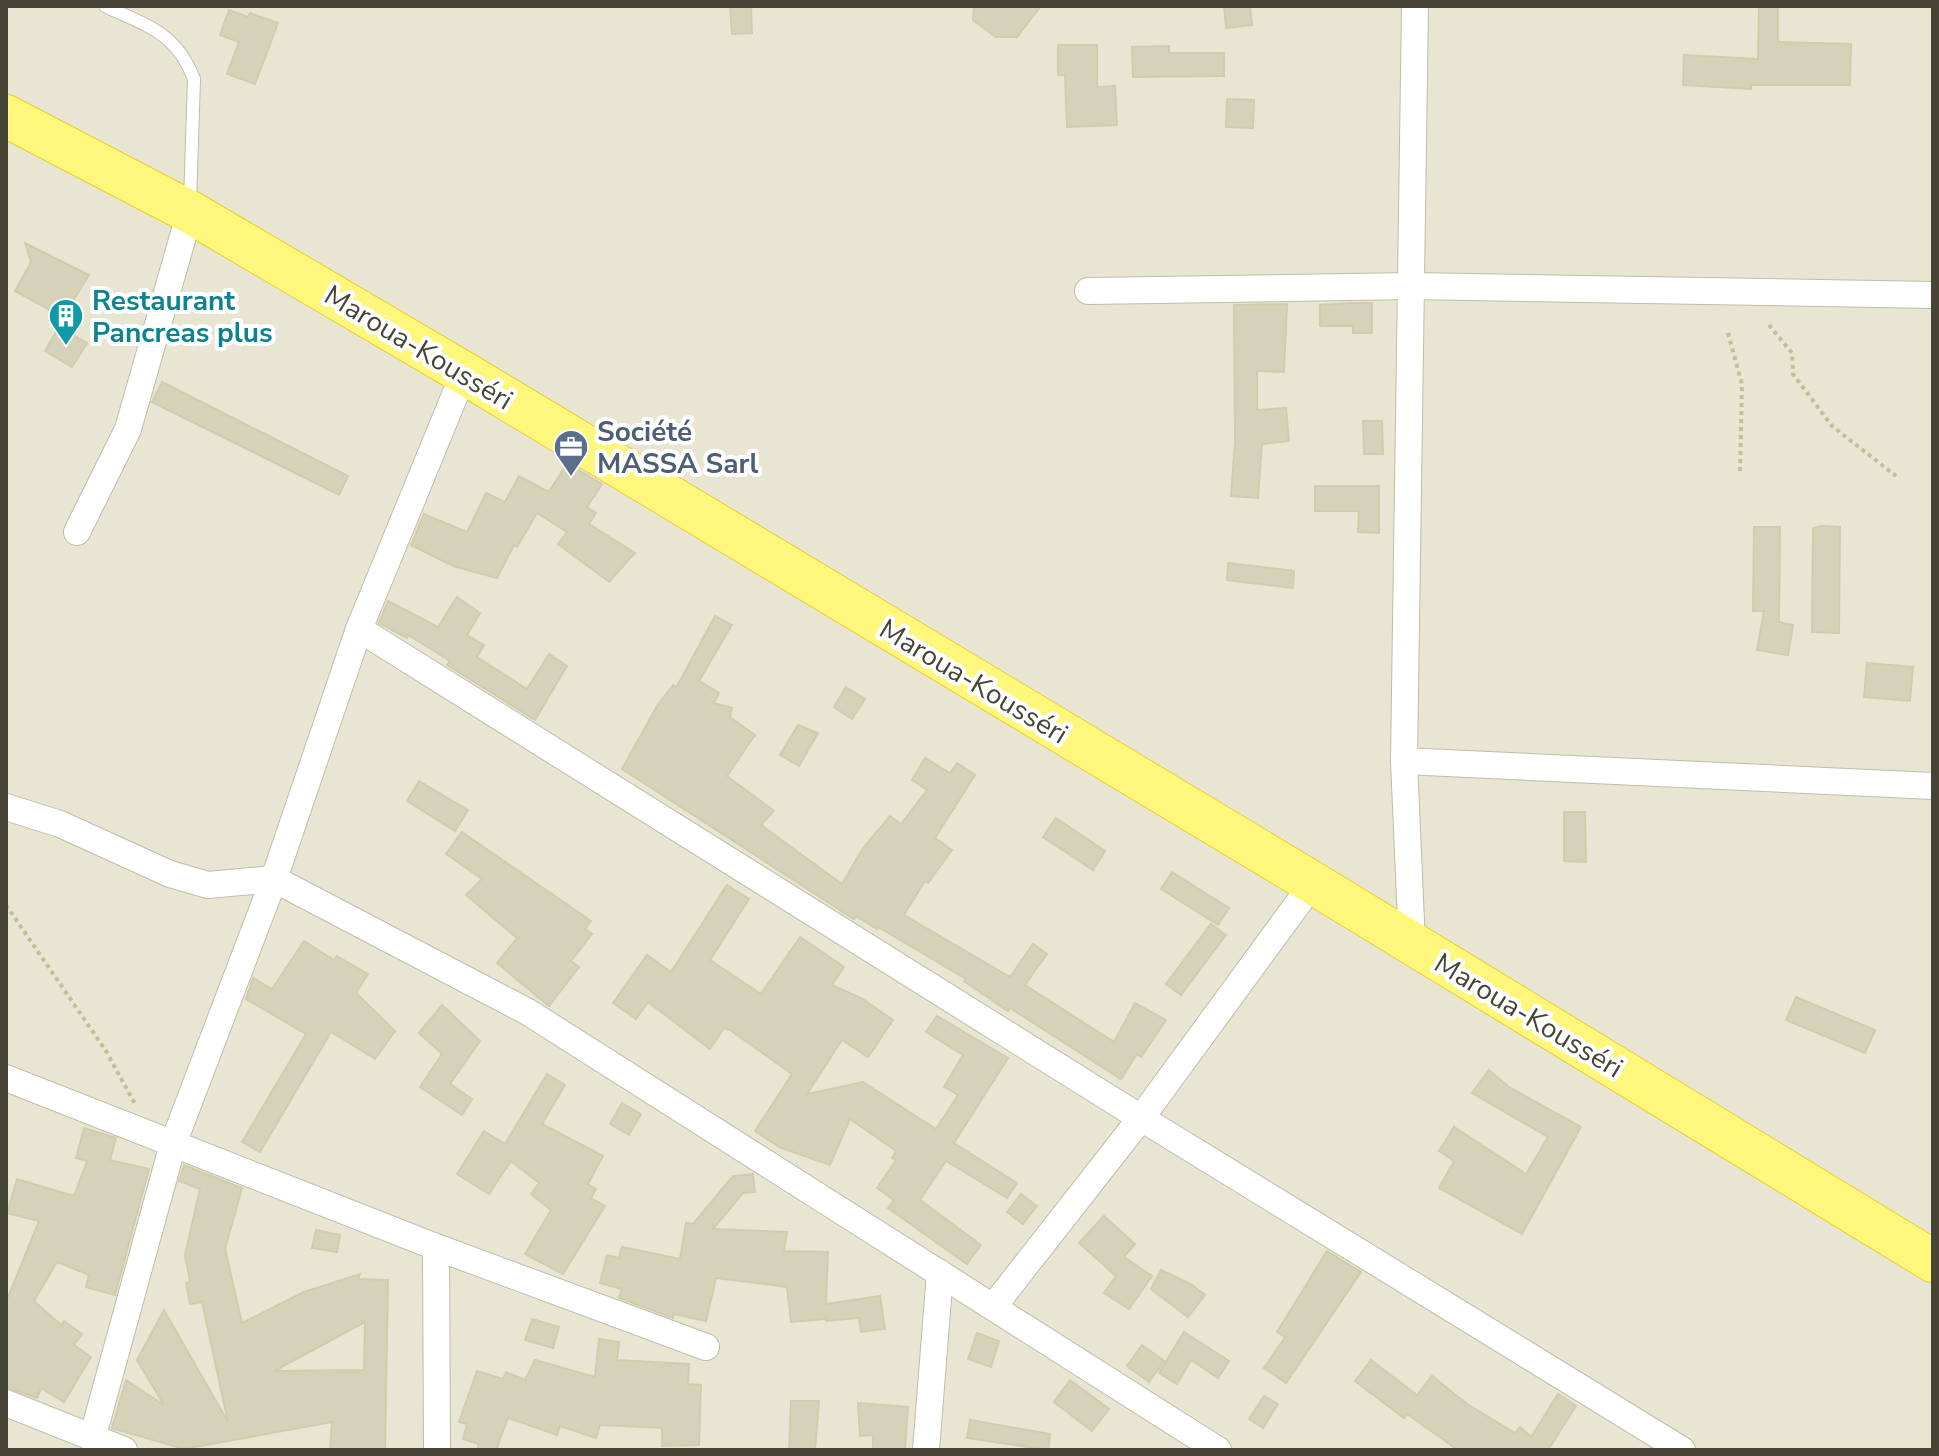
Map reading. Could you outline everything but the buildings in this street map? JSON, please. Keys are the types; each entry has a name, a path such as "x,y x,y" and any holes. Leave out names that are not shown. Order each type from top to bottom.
{"highway":[{"name":"Maroua-Kousséri","path":"6,116 190,212 464,373 1313,883 1933,1261"}],"street":[{"path":"1412,944 1404,761 1415,6"},
{"path":"77,532 128,429 190,212"},
{"path":"1088,291 1412,286 1933,295"},
{"path":"92,1439 163,1140 274,879 359,629 464,373"},
{"path":"359,629 1141,1118 1682,1450"},
{"path":"1404,761 1933,786"},
{"path":"6,807 60,824 182,878 208,885 274,879 528,1012 1218,1450"},
{"path":"993,1307 1141,1118 1313,883"},
{"path":"6,1078 436,1247 706,1347"},
{"path":"436,1247 437,1450"},
{"path":"926,1450 940,1273"},
{"path":"6,1403 124,1450"}],"lane":[{"path":"105,6 170,37 186,60 194,79 190,212"}],"path":[{"path":"1769,325 1792,353 1793,374 1832,426 1896,476"},
{"path":"1728,333 1742,384 1740,473"},
{"path":"6,905 163,1140"}],"shaded area":[{"path":"6,6 1933,6 1933,1450 6,1450"}],"place":[{"name":"Restaurant Pancreas plus","path":"66,347"},
{"name":"Société MASSA Sarl","path":"571,478"}]}
